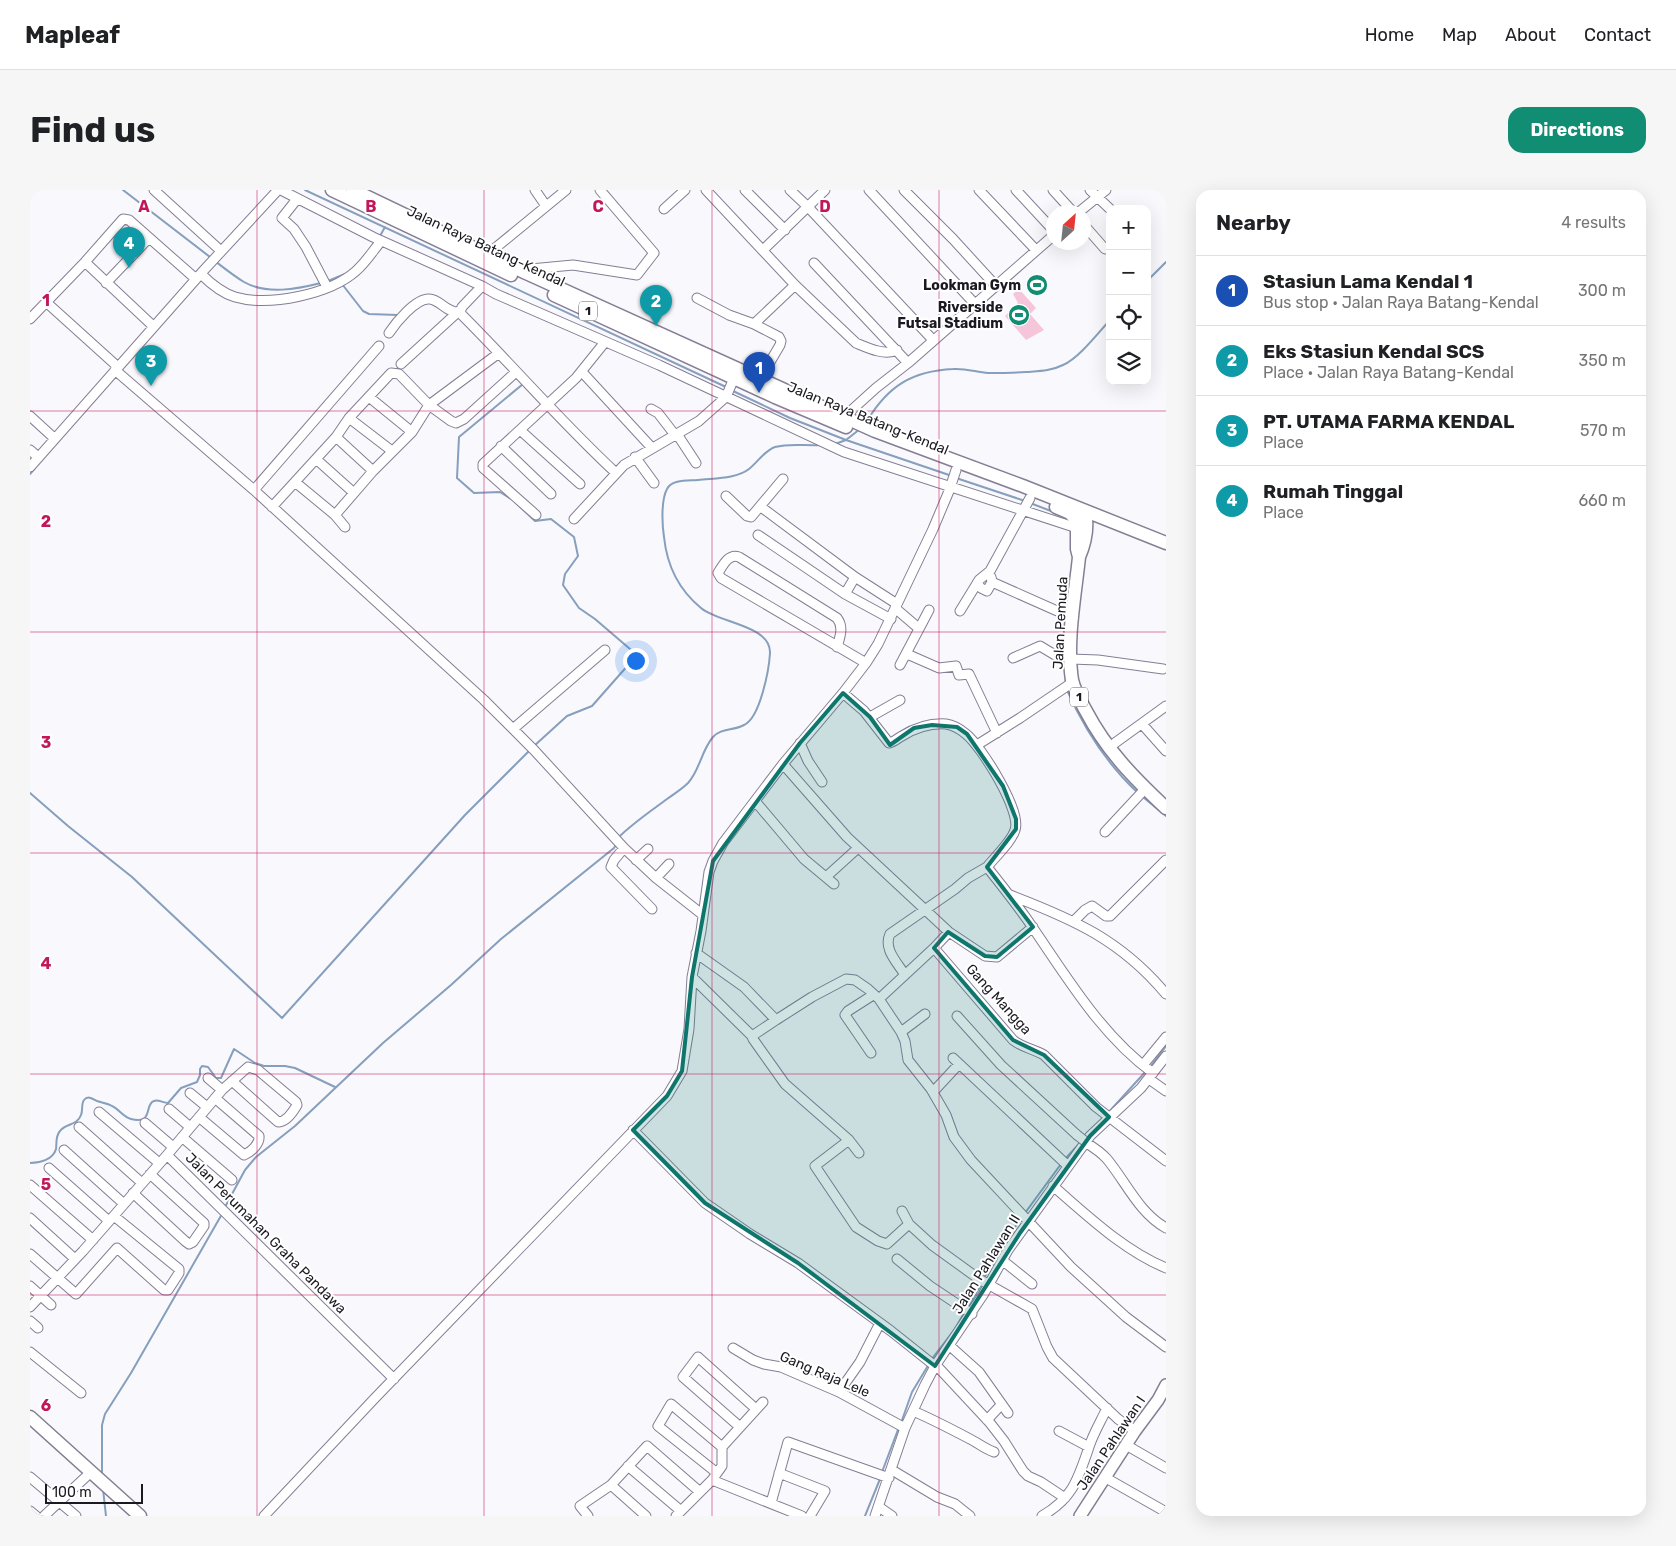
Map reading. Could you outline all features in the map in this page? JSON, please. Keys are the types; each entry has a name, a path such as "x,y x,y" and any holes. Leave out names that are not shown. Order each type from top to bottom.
{"highway":[{"name":"Jalan Raya Batang-Kendal","path":"332,190 734,380 846,421"},
{"name":"Jalan Raya Batang-Kendal","path":"353,190 371,193 520,270 760,379 954,477 1027,504 1070,513"},
{"name":"Jalan Raya Batang-Kendal","path":"871,434 1032,489 1085,511"},
{"name":"1","path":"1085,511 1166,543"},
{"name":"Jalan Pemuda","path":"1085,511 1086,524 1082,550 1068,616 1070,656 1068,685 1108,748 1142,792 1166,808"},
{"name":"Jalan Pemuda","path":"1070,513 1075,518 1079,557"},
{"path":"30,1417 140,1516"}],"main road":[{"name":"Jalan Pahlawan I","path":"1080,1516 1135,1431 1158,1400 1166,1385"}],"street":[{"path":"154,190 221,250"},
{"path":"30,467 221,250 280,190 378,240 727,396 833,448 954,477 1027,504 1077,528"},
{"path":"536,190 546,206"},
{"path":"488,254 566,190"},
{"path":"520,270 573,265 637,275 654,253 600,190"},
{"path":"664,209 685,190"},
{"path":"706,190 795,285 856,343 889,353 897,350"},
{"path":"745,190 785,230"},
{"path":"790,190 933,340"},
{"path":"763,250 825,190"},
{"path":"869,190 975,304"},
{"path":"904,190 996,286"},
{"path":"979,190 1036,250"},
{"path":"1016,190 1046,222"},
{"path":"1052,190 1066,205"},
{"path":"1090,190 1106,205"},
{"path":"1087,205 1106,190"},
{"path":"297,199 282,218 294,230 324,283"},
{"path":"30,319 123,219 129,220 198,276 221,291 235,297 262,300 282,300 324,283 338,284 357,270 378,240"},
{"path":"1091,232 1105,249"},
{"path":"106,283 150,238"},
{"path":"846,421 876,388 908,363 1046,242"},
{"path":"85,262 153,326"},
{"path":"814,262 908,363"},
{"path":"754,324 795,285"},
{"path":"401,364 482,286"},
{"path":"697,298 729,316 754,324 775,335 781,341 760,379"},
{"path":"388,333 398,320 415,304 427,299 451,311 460,309"},
{"path":"46,302 484,700 619,844 656,878 703,914"},
{"path":"460,309 462,315 547,406 616,473"},
{"path":"536,515 483,468 484,462 582,372 605,342"},
{"path":"254,490 379,346"},
{"path":"335,515 373,471 412,432 429,405 499,353"},
{"path":"272,507 336,437 349,418 393,372 399,374 429,405 456,423 516,372"},
{"path":"582,372 652,448"},
{"path":"574,519 616,473 635,457 698,422 727,396 734,380"},
{"path":"368,397 412,432"},
{"path":"651,409 658,413 696,463"},
{"path":"30,416 54,438"},
{"path":"349,418 392,451"},
{"path":"520,430 580,484"},
{"path":"336,437 373,471"},
{"path":"501,446 551,494"},
{"path":"30,450 38,457"},
{"path":"635,457 654,483"},
{"path":"316,459 354,493"},
{"path":"264,1516 667,1096 682,1071 689,1029 692,977 709,872 713,862 723,843 783,764 866,663 934,529 954,477"},
{"path":"726,496 749,517 753,516 783,479"},
{"path":"295,482 335,515 345,527"},
{"path":"960,611 979,580 990,571 1027,504"},
{"path":"761,507 896,606 916,626"},
{"path":"758,535 844,594 890,619"},
{"path":"837,647 842,630 840,621 796,592 736,555 731,556 718,573 720,578 837,647 866,663"},
{"path":"977,583 987,591 992,582 990,571"},
{"path":"844,594 855,577"},
{"path":"992,582 1068,616"},
{"path":"900,665 929,610"},
{"path":"1013,658 1040,646 1056,655 1163,669"},
{"path":"513,729 605,650"},
{"path":"907,654 939,668 956,666 959,675 969,674 997,733"},
{"path":"977,745 1068,685"},
{"path":"843,693 870,717 889,744 914,728 932,725 947,724 957,727 967,734 977,745 1009,797 1016,818 1016,829 987,867 968,878 890,934 887,944 889,951 905,974"},
{"path":"870,717 900,700"},
{"path":"1108,748 1166,706"},
{"path":"1142,724 1166,751"},
{"path":"800,743 808,761 822,782"},
{"path":"783,764 858,848 949,932 971,948 992,958 1002,954 1033,928"},
{"path":"1105,832 1142,792"},
{"path":"755,801 804,859 834,884"},
{"path":"619,844 611,867 652,909"},
{"path":"826,877 858,848"},
{"path":"636,860 648,849"},
{"path":"1074,921 1092,906 1106,916 1110,916 1163,870 1166,860"},
{"path":"656,878 669,864"},
{"path":"987,867 1010,895 1075,989 1106,1029 1166,1091"},
{"path":"1010,895 1056,912 1119,948 1154,980 1166,994"},
{"path":"871,1053 844,1015 848,1011 876,997 905,974 949,932"},
{"name":"Gang Mangga","path":"934,948 1013,1040 1019,1045 1044,1055 1096,1107 1166,1162"},
{"path":"696,953 744,987 776,1020"},
{"path":"692,977 752,1036 752,1039 785,1084 849,1140 859,1153"},
{"path":"752,1036 812,996 846,979 855,980 876,997 901,1032 906,1041 908,1060 933,1092 946,1115 954,1136 971,1160 1071,1268 1126,1317 1166,1347"},
{"path":"901,1032 925,1014"},
{"path":"957,1016 1001,1065 1077,1135 1107,1159 1136,1200 1162,1226"},
{"path":"1148,1071 1166,1037"},
{"name":"Jalan Pahlawan II","path":"876,1516 905,1428 933,1364 950,1346 971,1313 985,1282 1067,1165 1109,1116 1141,1088 1148,1071 1166,1056"},
{"path":"933,1092 956,1061 1067,1165"},
{"name":"Jalan Perumahan Graha Pandawa","path":"232,1081 278,1122 283,1121 297,1106 296,1102 254,1068 248,1067 232,1081 222,1090 167,1154 394,1379"},
{"path":"208,1078 222,1090"},
{"path":"190,1093 207,1107"},
{"path":"199,1117 244,1155 251,1151 258,1143 259,1136 215,1098"},
{"path":"169,1108 190,1127"},
{"path":"99,1112 159,1163"},
{"path":"145,1123 173,1147"},
{"path":"79,1127 142,1183"},
{"path":"633,1130 705,1203 750,1234 798,1263 933,1364 1004,1440 1023,1471 1064,1498"},
{"path":"182,1137 232,1180"},
{"path":"849,1140 815,1166 853,1223 863,1233 887,1244 909,1224"},
{"path":"64,1150 124,1204"},
{"path":"30,1307 76,1259 167,1154"},
{"path":"30,1254 76,1294 117,1248 164,1290 168,1290 179,1272 179,1269 49,1168"},
{"path":"133,1193 185,1241 189,1244 193,1242 204,1226 204,1222 150,1174"},
{"path":"30,1185 93,1240"},
{"path":"1053,1186 1130,1249 1165,1268"},
{"path":"902,1211 909,1224 932,1245 985,1282 1032,1309 1047,1348 1053,1358 1118,1419 1135,1431"},
{"path":"30,1218 76,1259"},
{"path":"897,1259 930,1286 971,1313"},
{"path":"1002,1260 1032,1284"},
{"path":"30,1286 51,1305"},
{"path":"30,1321 38,1328"},
{"path":"839,1392 860,1362 880,1323"},
{"path":"950,1346 979,1372 1008,1413"},
{"name":"Gang Raja Lele","path":"734,1348 753,1360 781,1367 839,1392 905,1428"},
{"path":"30,1352 81,1393"},
{"path":"628,1466 679,1513 714,1477 722,1466 722,1447 740,1427 759,1405 698,1357 683,1377 740,1427"},
{"path":"722,1447 672,1404 658,1426 714,1477 802,1516"},
{"path":"987,1420 1001,1405"},
{"path":"1042,1516 1056,1507 1079,1478 1089,1447 1107,1409"},
{"path":"913,1411 994,1452"},
{"path":"1059,1431 1089,1447"},
{"path":"771,1503 788,1442 890,1474 955,1504 970,1516"},
{"path":"1126,1445 1166,1468"},
{"path":"588,1516 580,1506 611,1485 647,1446 700,1492"},
{"path":"779,1473 825,1491 810,1516"},
{"path":"44,1516 94,1474"},
{"path":"30,1477 76,1516"},
{"path":"1106,1478 1166,1512"},
{"path":"611,1485 646,1516"},
{"path":"879,1507 892,1516"},
{"path":"30,1511 36,1516"}],"highlighted area":[{"path":"843,693 870,717 890,745 914,728 932,725 957,727 967,734 1003,786 1016,819 1016,829 987,867 1033,927 997,957 985,956 948,932 934,948 1013,1040 1044,1055 1109,1117 1090,1136 1020,1233 935,1366 798,1263 705,1203 633,1130 667,1096 682,1071 692,977 713,861 800,743"}],"shaded area":[{"name":"Riverside Futsal Stadium","path":"1019,289 1036,308 1030,314 1044,330 1026,340 1005,316 1018,303 1013,294"}],"waterway":[{"path":"123,190 210,257"},
{"path":"305,190 726,387"},
{"path":"380,236 385,227"},
{"path":"215,261 244,282 262,288 282,290 321,283"},
{"path":"1151,277 1166,262"},
{"path":"328,281 345,274"},
{"path":"342,284 363,311 369,314 398,315"},
{"path":"867,421 884,398 902,383 913,377 938,370 957,369 988,373 1016,373 1058,367 1069,362 1082,351 1106,324"},
{"path":"511,499 500,492 474,493 457,478 459,437 523,384 521,382"},
{"path":"733,391 790,418 846,440 952,476"},
{"path":"835,444 846,440 860,429"},
{"path":"619,837 688,783 709,742 716,734 740,727 750,721 763,693 769,661 768,644 762,636 753,630 701,608 686,593 675,577 668,558 662,519 667,489 669,486 681,481 725,478 738,475 749,469 764,454 775,447 820,445"},
{"path":"30,474 35,468"},
{"path":"956,478 1025,501"},
{"path":"515,502 535,521 551,519 574,537 578,556 565,574 563,585 579,608 595,619 637,655 592,706 567,716 534,746"},
{"path":"1030,503 1051,511"},
{"path":"1064,653 1065,620"},
{"path":"1064,657 1066,682"},
{"path":"1067,690 1097,744 1115,769 1137,792"},
{"path":"30,793 132,877 282,1018 465,815 529,751"},
{"path":"1143,797 1166,816"},
{"path":"225,1207 245,1170 256,1157 295,1126 383,1043 501,939 614,848 617,843"},
{"path":"1150,1067 1166,1046"},
{"path":"30,1163 52,1156 56,1149 58,1133 62,1128 79,1119 82,1113 83,1102 87,1098 110,1105 128,1118 143,1119 146,1117 151,1103 157,1100 168,1103 181,1088 197,1082 202,1066 208,1067 216,1078 221,1078 234,1049 255,1063 264,1066 295,1068 335,1087"},
{"path":"1108,1113 1147,1070"},
{"path":"1065,1159 1079,1144"},
{"path":"1025,1213 1061,1164"},
{"path":"102,1474 102,1425 105,1414 131,1373 222,1214"},
{"path":"984,1278 1007,1237 1021,1219"},
{"path":"968,1307 982,1283"},
{"path":"931,1360 955,1329 964,1313"},
{"path":"901,1423 912,1392 929,1364"},
{"path":"882,1472 899,1427"},
{"path":"865,1516 880,1479"},
{"path":"103,1489 106,1516"}],"place":[{"name":"Rumah Tinggal","path":"129,268"},
{"name":"Lookman Gym","path":"1037,285"},
{"name":"Riverside Futsal Stadium","path":"1019,315"},
{"name":"Eks Stasiun Kendal SCS","path":"656,326"},
{"name":"PT. UTAMA FARMA KENDAL","path":"151,386"},
{"name":"Stasiun Lama Kendal 1","path":"759,393"}]}
